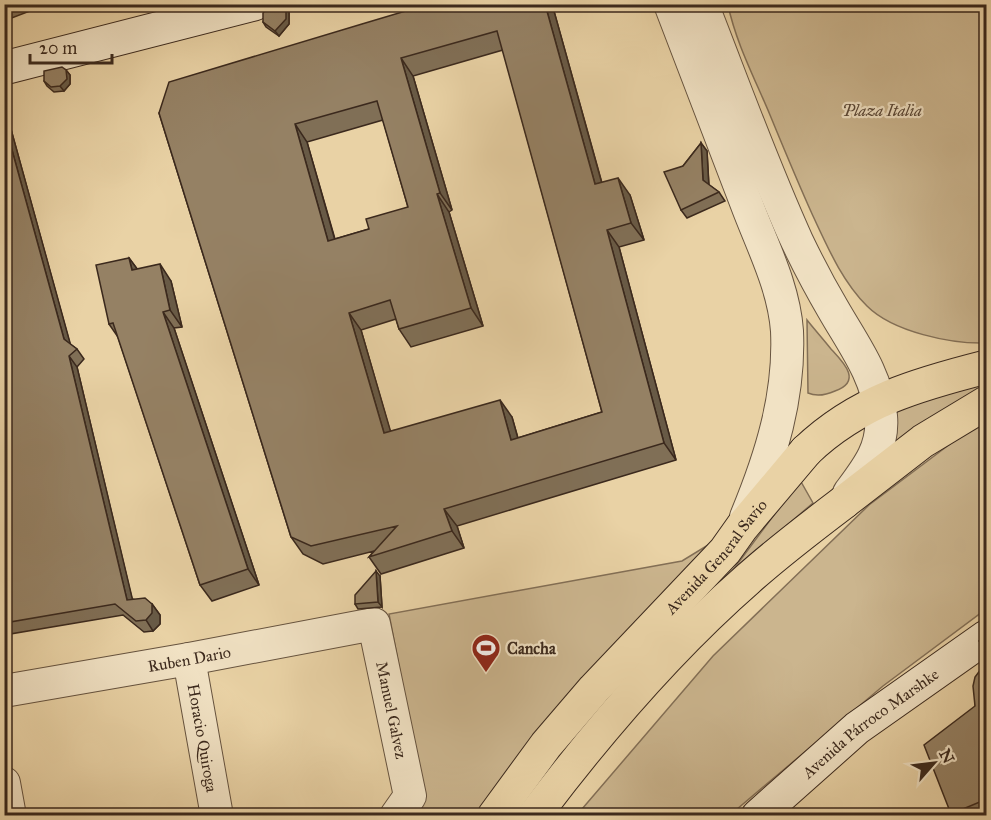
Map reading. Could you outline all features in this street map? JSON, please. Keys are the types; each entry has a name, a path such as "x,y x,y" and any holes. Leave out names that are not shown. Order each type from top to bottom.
{"main road":[{"path":"4,68 254,4"},
{"name":"Avenida General Savio","path":"494,816 546,745 594,689 725,551 742,527 806,451 831,429 879,402 950,375 987,367"},
{"name":"Avenida General Savio","path":"534,816 585,750 688,636 748,579 923,441 987,403"},
{"name":"Avenida Párroco Marshke","path":"758,816 857,728 987,637"}],"street":[{"path":"670,4 767,256 787,329 785,380 780,414 765,471 742,527"},
{"path":"702,4 797,239 825,297 862,358 879,402 882,429 878,448 844,502"},
{"name":"Ruben Dario","path":"4,691 374,624"},
{"name":"Manuel Galvez","path":"374,624 403,806"},
{"name":"Horacio Quiroga","path":"189,659 217,816"},
{"path":"4,783 10,816"}],"green space":[{"name":"Plaza Italia","path":"728,5 986,5 986,343 940,339 892,323 867,306 850,286 830,252 802,191 741,47"},
{"path":"807,320 848,371 848,382 828,394 808,393"},
{"path":"986,383 986,390 891,450 897,408"},
{"path":"986,417 986,609 883,686 730,815 576,816 713,656 869,505"},
{"path":"800,480 813,503 730,574"},
{"path":"731,531 475,815 412,815 424,797 389,614 682,561"}],"building":[{"path":"4,4 32,4 4,15"},
{"path":"286,4 286,19 275,31 263,22 263,13 269,5"},
{"path":"429,4 545,4 595,184 618,178 631,223 607,230 664,443 444,509 452,531 369,557 397,526 311,546 291,537 159,113 169,82","holes":["497,31 602,412 511,440 500,400 384,433 349,313 390,300 399,329 471,308 437,194 440,193 401,58","377,101 408,207 366,219 369,229 328,241 295,124"]},
{"path":"62,67 66,70 67,79 60,86 51,87 44,81 44,71"},
{"path":"4,121 64,339 77,349 69,356 127,600 145,598 152,604 152,613 146,620 136,621 115,604 4,623"},
{"path":"701,143 703,180 719,192 681,210 664,172 683,166"},
{"path":"129,258 132,270 160,264 170,310 163,312 248,569 200,585 113,323 109,324 96,265"},
{"path":"376,571 378,602 355,604 355,595"},
{"path":"987,636 987,652 979,641"},
{"path":"987,661 987,799 951,814 924,745 975,706 973,686 975,677"}],"place":[{"name":"Cancha","path":"486,674"}]}
